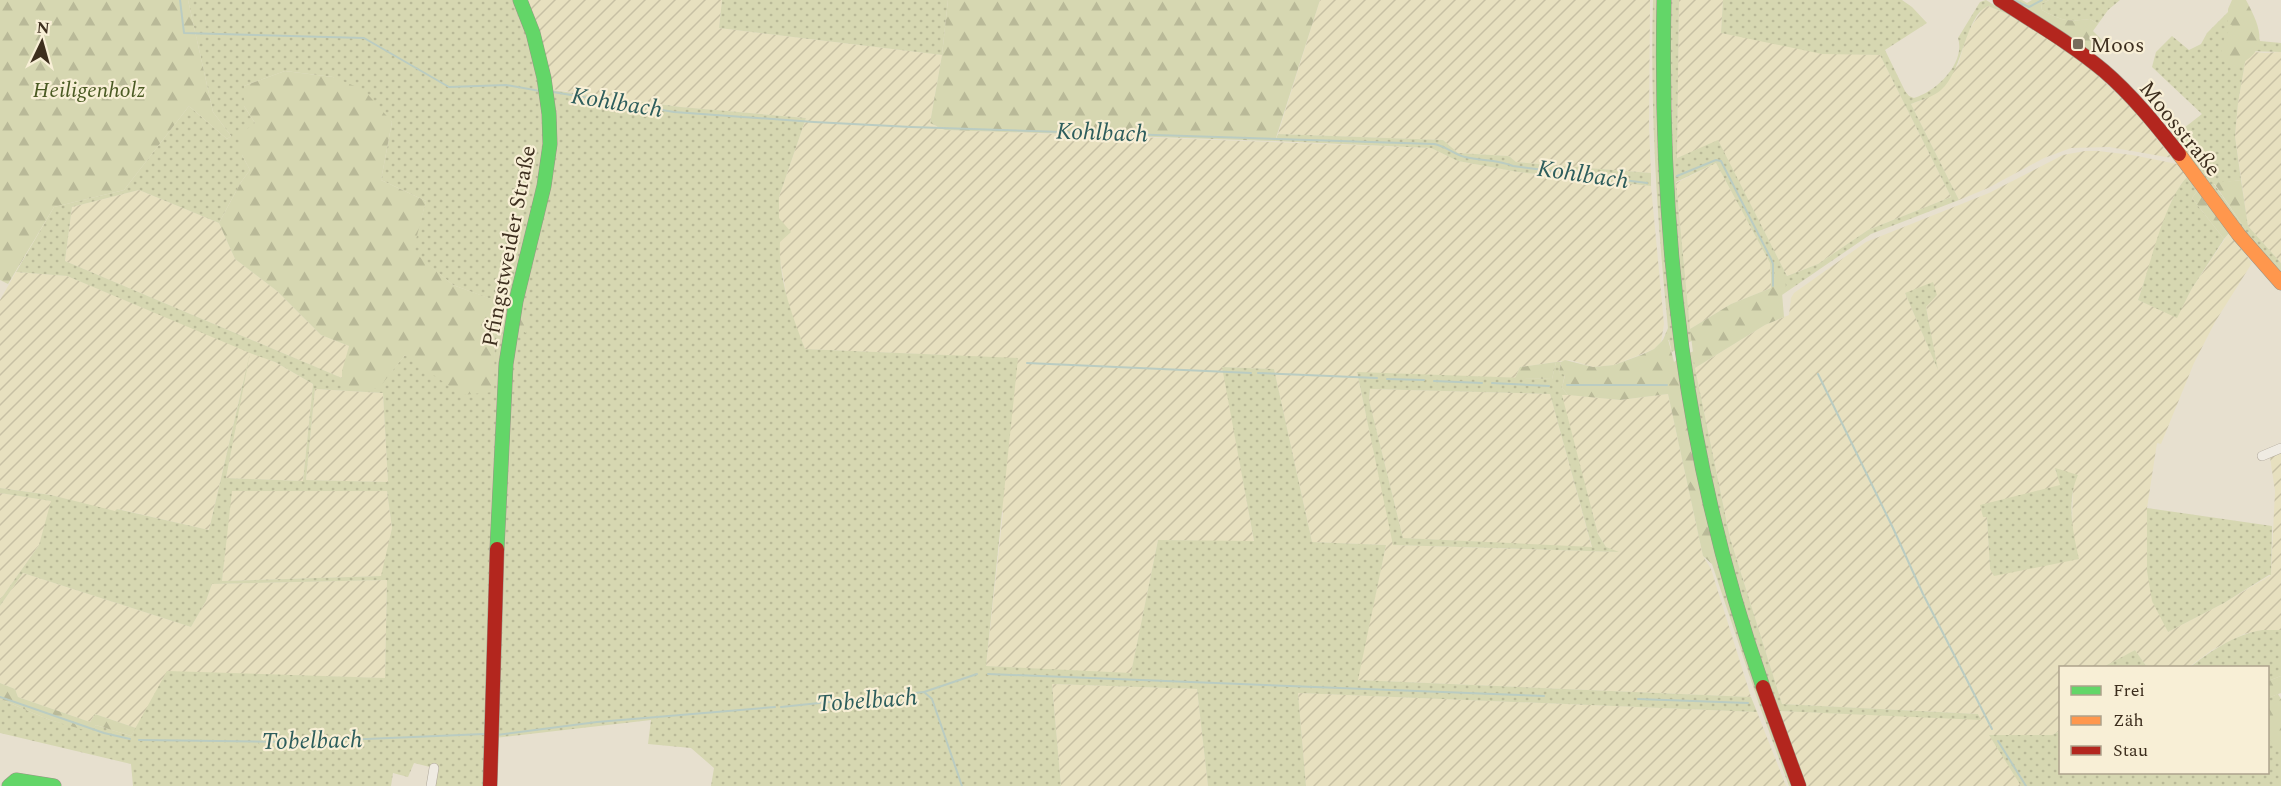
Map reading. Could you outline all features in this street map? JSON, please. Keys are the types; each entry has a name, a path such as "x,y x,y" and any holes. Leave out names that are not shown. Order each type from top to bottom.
{"street":[{"name":"Pfingstweider Straße","path":"490,786 500,469 506,364 516,301 544,186 550,144 544,78 533,33 520,0"},
{"path":"1664,0 1662,112 1665,199 1686,377 1710,502 1738,610 1768,703 1799,786"},
{"name":"Moosstraße","path":"2000,0 2077,49 2119,85 2148,116 2237,233 2281,283"},
{"path":"2262,456 2281,448"},
{"path":"431,786 434,768"},
{"path":"9,786 16,780 54,786"}],"shaded area":[{"path":"525,0 722,0 719,28 942,55 930,123 945,130 1431,148 1458,161 1518,172 1651,186 1664,324 1661,342 1654,349 1614,365 1593,367 1570,360 1520,367 1515,378 1357,373 1394,545 1617,552 1606,547 1598,534 1561,394 1620,400 1668,394 1703,556 1711,569 1751,697 1357,680 1386,545 1312,542 1274,369 1223,367 1254,542 1158,540 1131,674 986,666 1003,513 943,355 805,349 789,310 779,253 779,197 806,118 681,107 551,89"},
{"path":"1320,0 1650,0 1651,173 1516,162 1509,156 1458,153 1443,140 1278,134"},
{"path":"1679,0 1723,0 1721,33 1852,54 1880,55 1951,197 1868,230 1818,264 1787,276 1718,141 1677,158"},
{"path":"1988,6 2012,16 2089,67 2134,110 2172,158 2109,147 2071,148 2044,158 1988,188 1959,200 1911,104 1925,99 1958,65 1968,32 1983,8"},
{"path":"2247,51 2281,52 2281,263 2248,226 2235,136"},
{"path":"2098,151 2132,155 2177,164 2187,177 2171,202 2138,300 2177,317 2191,290 2229,233 2252,263 2215,322 2194,363 2161,444 2157,443 2147,508 2147,571 2168,632 2271,575 2275,491 2270,457 2281,452 2281,630 2262,630 2244,634 2212,650 2190,666 2146,666 2135,650 2107,666 2059,666 2059,732 2052,735 1990,735 2021,786 1805,786 1777,711 1980,719 1978,714 1782,704 1730,538 1695,368 1765,325 1789,315 1791,298 1794,293 1866,242 1989,193 2063,155","holes":["1905,293 1937,295 1926,306 1937,367","2055,469 2077,476 2073,485 2072,528 2078,559 1990,568 1987,516 2061,485"]},
{"path":"1716,163 1770,263 1771,288 1731,304 1690,329 1676,183"},
{"path":"139,190 219,223 235,259 277,291 321,335 349,346 342,378 65,261 72,207"},
{"path":"16,272 67,276 275,362 313,384 303,481 226,478 245,374 209,530 118,509 115,512 51,495 0,488 0,300"},
{"path":"315,389 383,393 388,482 306,480"},
{"path":"1370,389 1550,394 1592,548 1403,538 1369,400"},
{"path":"231,491 387,491 392,528 382,576 222,581"},
{"path":"0,493 52,501 39,545 0,600"},
{"path":"23,573 191,627 206,601 212,584 387,580 385,678 168,672 136,728 95,714 90,722 18,697 15,689 0,683 0,606"},
{"path":"1052,684 1197,689 1208,786 1061,786"},
{"path":"1298,693 1757,712 1786,786 1306,786"}],"green space":[{"name":"Heiligenholz","path":"0,0 188,0 213,112 231,136 227,139 189,106 124,190 54,207 8,284 0,280"},
{"path":"188,0 516,0 528,29 544,108 543,173 512,307 453,285 412,251 426,201 381,180 392,122 333,77 285,71 244,86 244,106 255,123 242,155 250,170 219,223 139,190 72,207 65,261 342,378 343,388 378,388 405,355 493,392 495,328 508,326 487,786 434,786 438,769 414,763 408,777 393,773 391,786 133,786 131,764 0,733 0,699 50,720 91,731 96,725 131,736 167,671 385,678 387,580 212,584 206,601 191,627 23,573 0,606 0,600 39,545 51,501 0,493 0,488 51,495 209,530 250,353 67,276 16,272 54,207 124,190 189,106 227,139 231,136 213,112","holes":["250,353 275,362 313,384 303,481 226,478","315,389 383,393 388,482 306,480","232,491 387,491 392,528 381,576 222,581"]},
{"path":"722,0 948,0 942,55 719,28"},
{"path":"948,0 1320,0 1275,141 945,130 930,123 942,55"},
{"path":"1653,0 1659,0 1676,350 1672,352 1669,340 1663,340 1668,328 1655,164"},
{"path":"1670,0 1679,0 1677,158 1718,140 1787,276 1818,264 1868,230 1951,197 1880,55 1822,54 1721,33 1723,0 1902,0 1927,23 1885,50 1905,91 1914,98 1931,90 1947,75 1958,57 1958,38 1980,2 1986,0 2012,16 1988,6 1980,11 1948,82 1934,95 1911,104 1959,200 1871,234 1782,295 1780,277 1771,278 1770,263 1716,163 1676,182 1693,340 1688,343 1678,266 1670,160"},
{"path":"2008,0 2022,0 2027,3 2032,0 2049,0 2041,4 2042,10 2065,20 2090,19 2098,24 2093,31 2107,45 2100,53 2090,54"},
{"path":"2049,0 2120,0 2108,10 2098,24 2090,19 2065,20 2049,14 2042,10 2041,4"},
{"path":"2232,0 2246,0 2256,21 2260,39 2253,54 2246,61 2234,67 2221,54 2224,39 2232,25 2228,24 2228,9"},
{"path":"2243,6 2260,41 2281,43 2281,52 2247,51 2235,136 2241,180 2214,184 2243,226 2248,226 2281,263 2281,275 2236,223 2171,138 2202,114 2152,67 2156,52 2172,36 2189,50 2201,44 2207,33 2233,7"},
{"path":"285,71 333,77 364,90 392,122 381,180 426,201 413,251 453,285 519,309 531,317 526,333 515,326 495,328 494,392 462,395 405,355 379,388 360,390 342,388 342,371 349,346 321,335 277,291 235,259 219,223 250,170 242,155 239,135 255,123 244,106 244,86"},
{"path":"551,90 681,107 806,118 779,197 779,218 791,232 780,242 781,270 791,310 805,349 1018,358 986,666 1131,673 1158,540 1254,541 1222,367 1274,369 1312,542 1386,545 1358,680 1751,697 1757,712 1298,693 1306,786 1208,786 1197,689 1052,684 1061,786 711,786 714,768 691,748 648,744 651,720 495,738 507,401"},
{"path":"1278,134 1443,140 1458,153 1509,156 1516,162 1651,173 1651,186 1518,172 1458,161 1431,148 1275,141"},
{"path":"2187,177 2197,191 2192,198 2224,239 2191,290 2177,318 2138,300 2171,202"},
{"path":"2241,180 2248,226 2243,226 2214,183"},
{"path":"2197,191 2229,233 2224,239 2192,198"},
{"path":"1780,276 1786,285 1782,293 1784,317 1765,325 1695,368 1690,329 1731,304 1771,288 1771,278"},
{"path":"1933,282 1937,295 1926,307 1938,370 1905,293"},
{"path":"1668,339 1674,362 1677,360 1719,561 1712,564 1703,556 1668,394 1620,400 1568,395 1562,388 1565,375 1559,373 1561,362 1565,360 1593,367 1614,365 1654,349 1663,340"},
{"path":"1694,351 1695,368 1730,538 1782,704 1978,714 1981,720 1777,711 1731,564 1706,449 1689,353"},
{"path":"1556,362 1561,362 1559,373 1565,374 1562,388 1568,395 1562,395 1598,534 1606,547 1619,552 1393,545 1357,372 1552,379","holes":["1370,389 1550,394 1592,547 1403,538 1369,400"]},
{"path":"1556,362 1552,379 1515,378 1520,367"},
{"path":"2055,468 2078,475 2071,506 2079,559 1994,576 1990,569 1987,517 1983,517 1980,505 2060,485"},
{"path":"2147,508 2272,526 2271,575 2168,632 2152,601 2147,571"},
{"path":"1719,561 1794,786 1789,786 1759,704 1712,564"},
{"path":"2281,630 2281,676 2269,681 2269,666 2192,666 2224,644 2252,632"},
{"path":"2135,650 2146,666 2106,666"},
{"path":"2281,676 2281,693 2269,698 2269,681"},
{"path":"0,683 15,689 18,697 90,722 95,714 136,728 131,736 96,725 91,732 50,720 0,699"},
{"path":"2278,694 2281,699 2281,786 2021,786 1989,735 2052,735 2059,732 2059,774 2269,774 2269,698"},
{"path":"2281,699 2281,743 2273,744 2269,738 2269,704"},
{"path":"263,736 315,736 318,739 315,746 262,746 258,743"}],"waterway":[{"name":"Kohlbach","path":"180,0 184,33 364,38 449,87 506,85 540,91"},
{"path":"2014,0 2029,7 2042,0"},
{"name":"Kohlbach","path":"553,92 674,112 814,122 1434,144 1465,157 1513,166 1647,183"},
{"name":"Kohlbach","path":"1677,176 1716,160 1721,161 1771,259 1773,286"},
{"path":"1027,363 1251,373"},
{"path":"1258,373 1377,378"},
{"path":"1818,374 1923,594 1992,729"},
{"path":"1387,379 1424,380"},
{"path":"1434,381 1482,383"},
{"path":"1492,383 1549,386"},
{"path":"1567,385 1667,385"},
{"path":"924,692 977,674"},
{"path":"988,674 1544,696"},
{"name":"Tobelbach","path":"781,707 924,692 932,699 962,786"},
{"name":"Tobelbach","path":"0,697 104,733 130,739"},
{"path":"1638,699 1748,703"},
{"name":"Tobelbach","path":"497,735 597,722 775,707"},
{"name":"Tobelbach","path":"139,740 295,742 484,734"},
{"path":"1998,741 2026,786"}],"traffic: fast":[{"path":"497,549 506,364 516,301 544,186 550,144 544,78 533,33 520,0"},
{"path":"1664,0 1666,176 1672,263 1682,348 1696,433 1714,518 1736,602 1763,687"},
{"path":"9,786 16,780 54,786"}],"traffic: slow":[{"path":"2179,154 2239,235 2281,283"}],"traffic: jam":[{"path":"2000,0 2104,71 2153,121 2179,154"},
{"path":"490,786 497,549"},
{"path":"1763,687 1799,786"}],"place":[{"name":"Moos","path":"2078,44"}]}
